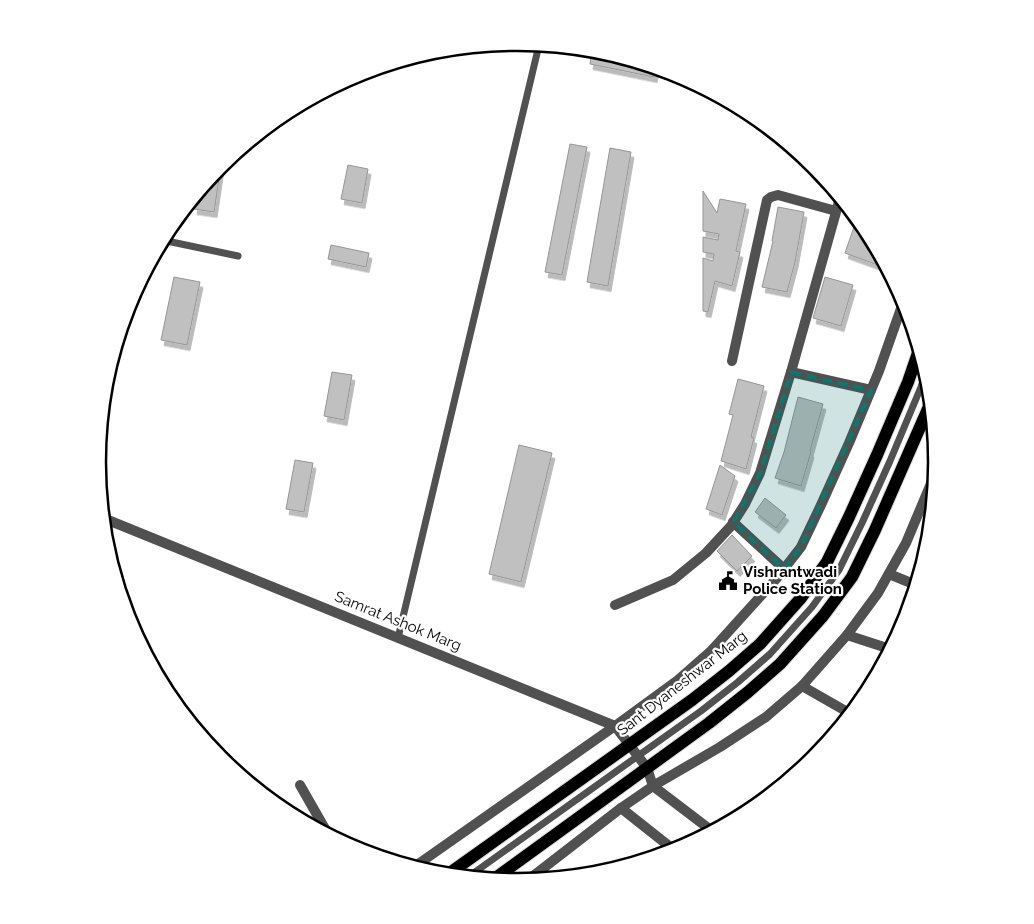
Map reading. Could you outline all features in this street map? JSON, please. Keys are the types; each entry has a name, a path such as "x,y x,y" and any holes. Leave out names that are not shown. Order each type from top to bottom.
{"main road":[{"name":"Sant Dyaneshwar Marg","path":"455,868 692,700 730,671 760,644 801,598 827,562 849,518 908,382 915,361"},
{"path":"503,872 709,723 780,664 824,616 852,577 875,530 925,414"}],"street":[{"path":"732,361 767,200 770,196 778,194 836,211"},
{"path":"615,605 673,580 706,553 733,522 745,504 760,472 791,372 838,205"},
{"path":"422,862 678,680 711,651 777,578 801,546 845,452 872,390 899,313"},
{"path":"791,372 872,390"},
{"path":"538,872 621,808 653,786 720,747 766,717 802,686 848,635 878,593 906,543 926,494"},
{"name":"Samrat Ashok Marg","path":"111,521 615,726 647,768 653,786"},
{"path":"733,522 784,569"},
{"path":"888,574 910,582"},
{"path":"848,635 883,648"},
{"path":"802,686 844,711"},
{"path":"300,785 322,823"},
{"path":"653,786 706,826"},
{"path":"621,808 666,844"}],"lane":[{"path":"398,638 537,52"},
{"path":"170,242 238,256"},
{"path":"477,871 701,711 770,654 812,607 839,570 890,461 921,387"}],"highlighted area":[{"path":"791,372 871,390 801,547 784,569 733,522 760,473"}],"building":[{"path":"591,58 597,59 654,75 654,77 590,64"},
{"path":"570,144 587,147 562,275 545,272"},
{"path":"610,148 631,152 608,286 587,282"},
{"path":"348,165 368,169 362,203 341,199"},
{"path":"219,180 214,212 194,209 208,191"},
{"path":"703,191 717,213 720,199 746,204 736,251 740,252 732,286 715,281 708,312 703,311 703,258 713,261 714,254 703,252 703,237 718,240 719,234 703,231"},
{"path":"778,207 804,212 795,262 787,292 762,287 773,241"},
{"path":"854,227 877,265 845,253"},
{"path":"331,245 369,253 366,267 328,259"},
{"path":"174,277 200,282 187,345 161,340"},
{"path":"825,277 853,285 841,326 813,318"},
{"path":"332,372 352,375 344,420 324,416"},
{"path":"738,379 764,386 751,437 754,438 746,469 721,461 733,415 729,414"},
{"path":"798,397 823,404 801,486 775,478 784,452"},
{"path":"519,445 552,453 521,582 489,574"},
{"path":"295,460 313,463 304,512 286,509"},
{"path":"720,465 735,476 722,515 706,509"},
{"path":"765,498 786,515 776,528 755,512"},
{"path":"732,535 752,556 737,571 717,551"}],"place":[{"name":"Vishrantwadi Police Station","path":"728,581"}]}
